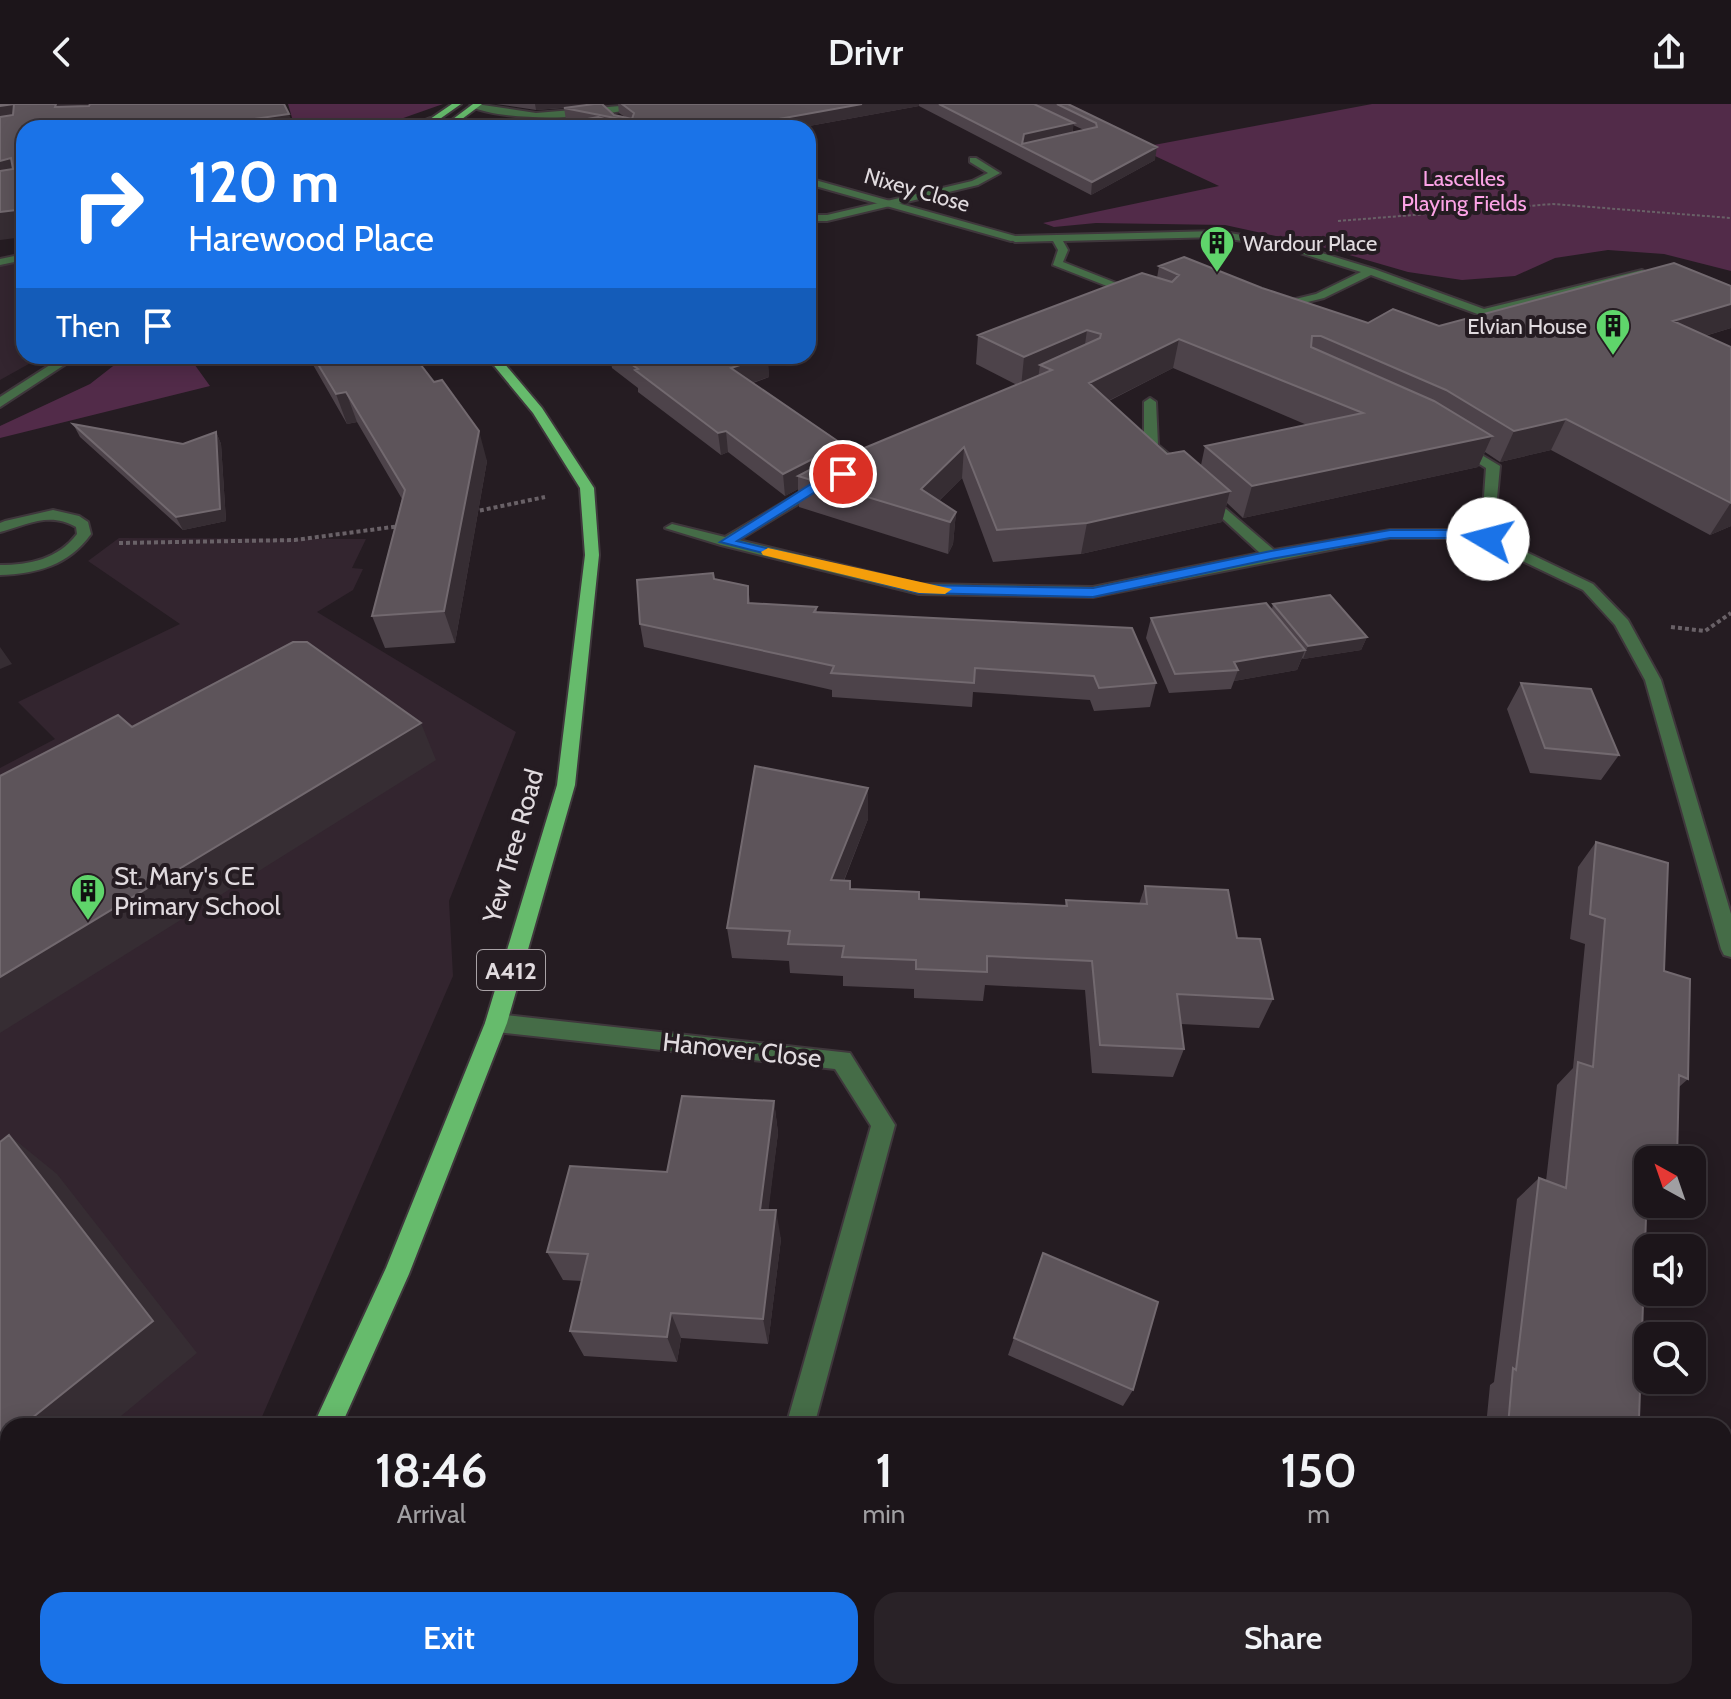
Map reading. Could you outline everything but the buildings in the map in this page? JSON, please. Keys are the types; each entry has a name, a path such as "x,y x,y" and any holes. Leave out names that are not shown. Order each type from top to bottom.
{"main road":[{"path":"430,120 457,104"},
{"path":"456,120 476,105"},
{"name":"A412","path":"499,364 538,411 587,488"},
{"name":"Yew Tree Road","path":"331,1418 396,1274 496,1023 566,785 592,555 587,488"}],"street":[{"path":"476,105 504,116 540,118 640,104"},
{"path":"606,109 615,120"},
{"path":"816,218 975,183 995,173 973,160"},
{"name":"Nixey Close","path":"816,183 1015,239 1218,234 1285,245 1370,271 1483,313 1650,272"},
{"path":"1057,239 1063,250 1057,263 1152,300"},
{"path":"1259,311 1320,296 1370,271"},
{"path":"0,403 60,364"},
{"path":"1150,402 1151,446 1173,465"},
{"path":"1441,434 1493,466 1488,539"},
{"path":"726,542 830,480"},
{"path":"1195,485 1271,555"},
{"path":"0,528 32,517 64,516 83,525 84,534 78,543 52,561 14,571 0,570"},
{"path":"672,528 919,589 1093,592 1390,534 1450,534 1488,539 1588,587 1622,623 1653,680 1731,949"},
{"name":"Hanover Close","path":"496,1023 842,1060 883,1125 802,1418"}],"path":[{"path":"1328,221 1396,217 1451,207 1554,204 1731,218"},
{"path":"469,512 587,488"},
{"path":"78,543 237,544 351,536 410,524"},
{"path":"1622,623 1705,631 1731,613"}],"shaded area":[{"path":"16,261 16,364 29,364 0,380 0,264"},
{"path":"119,538 366,539 352,568 363,569 353,590 317,612 516,732 449,901 453,976 261,1418 0,1418 0,768 55,739 18,702 180,624 88,561"}],"green space":[{"path":"288,104 443,104 398,120 293,120"},
{"name":"Lascelles Playing Fields","path":"1372,104 1731,104 1731,271 1664,254 1608,250 1555,258 1515,276 1462,280 1408,272 1308,243 1225,225 1096,223 1054,227 1043,223 1219,186 1138,148"},
{"path":"116,364 194,364 210,386 0,438 0,426 90,384"}],"slow traffic":[{"path":"768,552 919,589 945,589"}],"place":[{"name":"Wardour Place","path":"1217,274"},
{"name":"Elvian House","path":"1613,357"},
{"name":"St. Mary's CE Primary School","path":"88,922"}],"route":[{"path":"843,474 816,486 726,542 919,589 1093,592 1390,534 1450,534 1488,539"}]}
